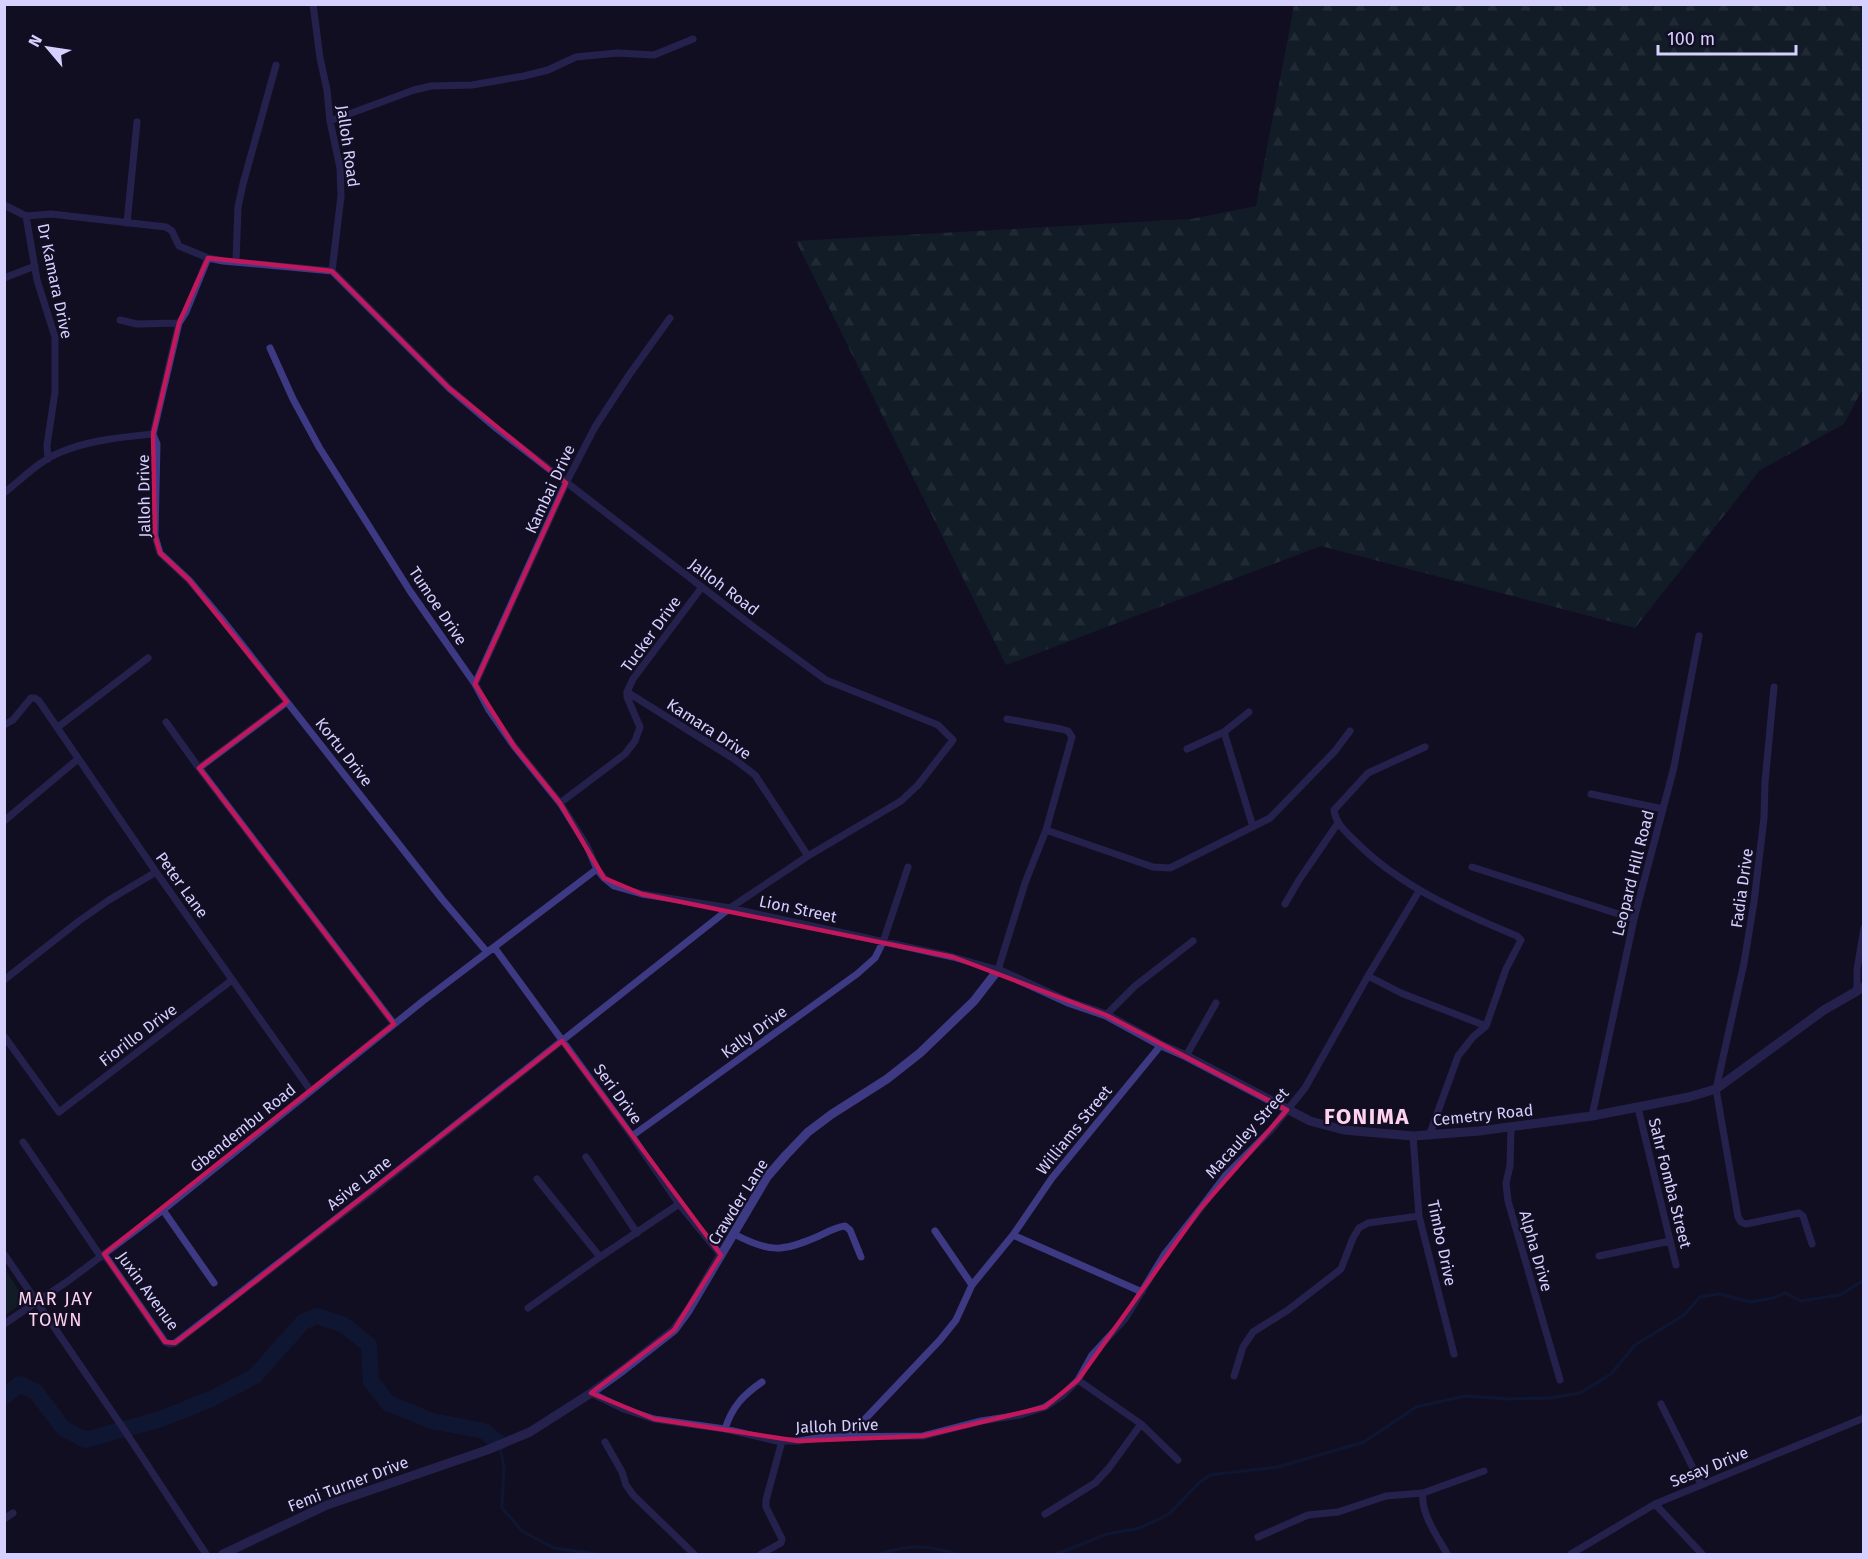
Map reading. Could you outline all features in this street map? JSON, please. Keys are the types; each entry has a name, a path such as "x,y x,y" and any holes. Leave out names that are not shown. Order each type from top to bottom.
{"street":[{"name":"Jalloh Road","path":"313,4 330,121 340,168 342,196 332,271 449,388 566,483 702,587 826,680 938,725 953,740 910,794 808,856 730,908 562,1041"},
{"path":"330,121 431,86 472,85 524,76 548,70 576,57 617,53 654,55 693,39"},
{"path":"236,262 241,195 276,65"},
{"path":"127,223 137,122"},
{"path":"4,205 26,216 51,214 166,227 172,231 179,246 208,258 332,271"},
{"name":"Dr Kamara Drive","path":"26,216 35,266 55,337 55,392 47,445 48,459"},
{"path":"153,434 179,323 186,312 208,258"},
{"path":"4,278 35,266"},
{"name":"Kambai Drive","path":"475,684 566,483 595,427 670,318"},
{"path":"120,320 137,324 179,323"},
{"name":"Tumoe Drive","path":"270,348 293,399 319,447 410,591 475,684 489,710 514,746 560,803 597,869"},
{"name":"Jalloh Drive","path":"4,493 48,459 61,452 86,445 153,434 157,444 155,536 160,553 178,572"},
{"name":"Kortu Drive","path":"178,572 196,588 442,899 490,949"},
{"name":"Tucker Drive","path":"560,803 625,754 635,741 640,727 627,692 642,665 702,587"},
{"name":"Leopard Hill Road","path":"1592,1116 1634,919 1674,767 1699,636"},
{"path":"58,728 148,658"},
{"name":"Fadia Drive","path":"1716,1089 1744,963 1754,902 1764,818 1774,687"},
{"name":"Kamara Drive","path":"627,692 734,759 755,775 808,856"},
{"name":"Peter Lane","path":"4,725 13,720 31,698 39,701 310,1091"},
{"path":"199,768 288,702"},
{"path":"1187,749 1224,732 1249,712"},
{"path":"998,970 1024,883 1046,830 1071,737 1068,731 1007,719"},
{"path":"166,722 394,1024"},
{"path":"1046,830 1153,867 1170,868 1270,818 1335,751 1350,731"},
{"path":"1224,732 1253,827"},
{"path":"1425,747 1368,773 1334,810 1338,823 1363,849 1419,891 1471,917 1517,936 1521,940 1506,969 1486,1026 1473,1037 1458,1056 1429,1136"},
{"path":"4,821 78,759"},
{"path":"1591,794 1663,809"},
{"path":"1285,904 1338,823"},
{"name":"Kally Drive","path":"632,1136 857,974 875,958 883,942 908,867"},
{"path":"1472,867 1634,919"},
{"name":"Gbendembu Road","path":"4,1324 163,1210 394,1024 597,869"},
{"name":"Lion Street","path":"597,869 614,886 633,892 730,908 953,957 998,970"},
{"path":"4,980 87,915 156,872"},
{"name":"Macauley Street","path":"1078,1380 1092,1355 1125,1319 1164,1255 1225,1176 1305,1088 1419,891"},
{"path":"1860,988 1857,970 1863,928"},
{"path":"1106,1015 1135,986 1193,940"},
{"name":"Seri Drive","path":"490,949 562,1041 679,1204 722,1255"},
{"name":"Cemetry Road","path":"998,970 1068,1002 1106,1015 1311,1121 1344,1130 1413,1136 1511,1128 1592,1116 1638,1108 1716,1089 1824,1010 1860,988"},
{"name":"Crawder Lane","path":"503,1444 530,1432 591,1393 674,1330 688,1311 767,1177 808,1132 887,1079 946,1030 974,1001 998,970"},
{"path":"1368,976 1401,993 1486,1026"},
{"name":"Fiorillo Drive","path":"4,1036 59,1112 232,980"},
{"path":"1186,1056 1216,1003"},
{"name":"Asive Lane","path":"170,1344 175,1343 225,1305 562,1041"},
{"name":"Williams Street","path":"848,1437 940,1340 956,1320 972,1285 1013,1235 1052,1178 1161,1045"},
{"path":"1716,1089 1738,1217 1741,1222 1746,1224 1799,1213 1803,1216 1812,1244"},
{"name":"Sahr Fomba Street","path":"1638,1108 1676,1265"},
{"name":"Alpha Drive","path":"1511,1128 1510,1166 1506,1183 1508,1201 1560,1380"},
{"name":"Timbo Drive","path":"1413,1136 1419,1216 1454,1354"},
{"name":"Juxin Avenue","path":"23,1142 165,1342 170,1344"},
{"path":"586,1158 637,1233"},
{"path":"537,1179 600,1257"},
{"path":"528,1308 679,1204"},
{"path":"163,1210 214,1283"},
{"path":"1234,1376 1243,1347 1253,1332 1288,1310 1341,1269 1359,1228 1368,1223 1419,1216"},
{"path":"734,1234 758,1246 775,1249 797,1245 845,1226 850,1230 861,1257"},
{"path":"935,1231 972,1285"},
{"path":"1013,1235 1142,1292"},
{"path":"1599,1256 1670,1241"},
{"path":"4,1254 206,1554"},
{"path":"1078,1380 1141,1424 1178,1460"},
{"name":"Jalloh Drive","path":"591,1393 624,1409 654,1419 798,1442 825,1437 923,1436 981,1421 1020,1415 1045,1407 1063,1395 1078,1380"},
{"path":"725,1429 737,1403 746,1393 762,1382"},
{"path":"1661,1404 1701,1484"},
{"name":"Sesay Drive","path":"1571,1554 1655,1504 1863,1418"},
{"path":"1045,1514 1095,1483 1109,1468 1141,1424"},
{"path":"760,1554 781,1543 782,1539 766,1507 782,1441"},
{"path":"605,1442 622,1472 626,1485 634,1496 694,1554"},
{"name":"Femi Turner Drive","path":"224,1554 327,1505 503,1444"},
{"path":"1258,1537 1308,1515 1338,1512 1386,1496 1423,1493 1484,1470"},
{"path":"1423,1493 1422,1501 1427,1515 1447,1554"},
{"path":"1655,1504 1702,1554"},
{"path":"4,1519 13,1513"}],"highlighted area":[{"path":"208,258 332,271 449,388 566,483 475,684 514,746 560,803 604,878 642,894 953,957 1106,1015 1287,1110 1200,1209 1078,1380 1045,1407 923,1436 798,1441 654,1419 591,1393 674,1330 721,1255 562,1041 175,1343 165,1342 104,1254 394,1024 199,768 287,702 189,580 160,553 155,536 153,434 179,323"}],"green space":[{"path":"1294,5 1863,5 1863,388 1844,424 1760,470 1635,628 1321,546 1006,665 796,241 1191,219 1256,206"},
{"path":"4,1268 26,1301 5,1315 4,1315"}],"waterway":[{"path":"1057,1554 1107,1534 1140,1528 1169,1514 1200,1482 1210,1475 1278,1467 1364,1442 1416,1407 1465,1396 1509,1399 1549,1398 1580,1393 1611,1374 1635,1345 1684,1315 1700,1297 1720,1294 1750,1302 1773,1298 1785,1293 1801,1301 1840,1295 1864,1280"},
{"path":"4,1397 20,1384 36,1392 63,1428 85,1440 161,1419 211,1399 255,1376 303,1322 317,1316 344,1325 369,1345 371,1381 388,1403 432,1421 484,1431 499,1443"},
{"path":"500,1447 504,1467 502,1508 522,1531 554,1548 595,1554"},
{"path":"879,1554 918,1547 958,1554"}],"district":[{"name":"FONIMA","path":"1367,1116"},
{"name":"MAR JAY TOWN","path":"56,1309"}]}
